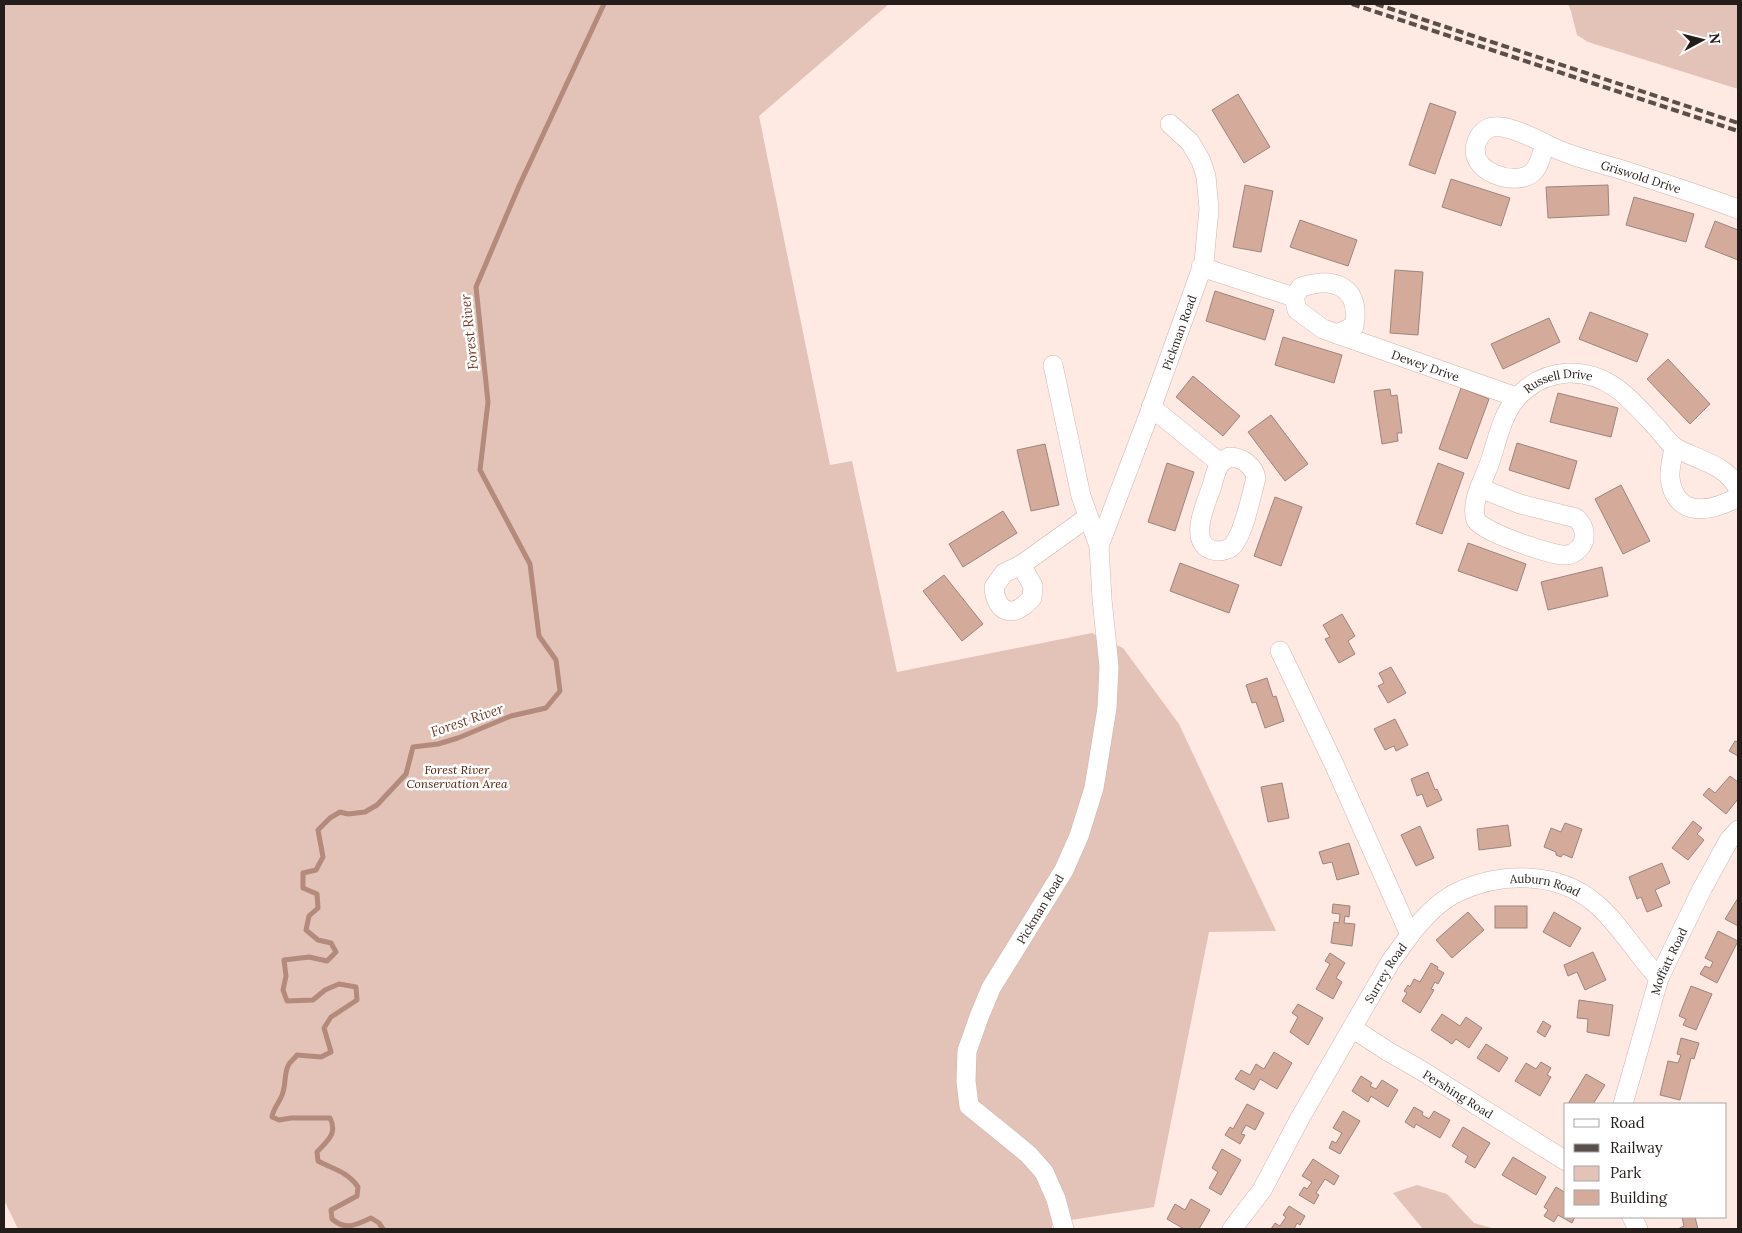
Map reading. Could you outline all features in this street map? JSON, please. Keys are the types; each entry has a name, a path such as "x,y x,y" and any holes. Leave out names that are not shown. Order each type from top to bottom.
{"street":[{"name":"Pickman Road","path":"1099,546 1204,262 1209,210 1206,176 1201,161 1190,142 1170,124"},
{"name":"Griswold Drive","path":"1545,144 1738,209"},
{"path":"1201,267 1294,297 1301,287 1313,284 1328,283 1343,288 1354,298 1356,312 1354,326 1337,334"},
{"name":"Dewey Drive","path":"1294,297 1296,310 1323,329 1516,397"},
{"name":"Pickman Road","path":"1053,365 1081,496 1099,546 1109,667 1107,708 1094,788 1079,836 1064,870 991,988 968,1051 966,1081 969,1106 1028,1154 1044,1172 1056,1199 1064,1229"},
{"name":"Russell Drive","path":"1480,488 1520,504 1576,518 1582,524 1585,534 1584,542 1576,552 1566,556 1525,545 1489,531 1480,526 1476,521 1475,504 1480,488 1506,413 1516,397 1529,386 1543,378 1560,374 1578,373 1608,382 1622,391 1674,447 1732,476 1738,488"},
{"path":"1151,407 1220,464"},
{"path":"1674,447 1670,476 1675,497 1685,506 1698,509 1715,508 1738,497"},
{"path":"1236,457 1250,466 1256,478 1234,545 1220,551 1206,547 1202,542 1199,529 1203,509 1220,464 1236,457"},
{"path":"1021,565 1088,517"},
{"name":"Surrey Road","path":"1232,1229 1262,1190 1300,1118 1352,1028 1391,961 1410,934 1333,762 1280,650"},
{"name":"Moffatt Road","path":"1623,1103 1659,978 1702,890 1729,840 1738,830"},
{"name":"Auburn Road","path":"1410,934 1432,910 1457,892 1482,883 1506,878 1550,880 1572,888 1593,901 1610,916 1659,978"},
{"name":"Pershing Road","path":"1352,1028 1388,1052 1419,1069 1564,1159"}],"green space":[{"name":"Forest River Conservation Area","path":"4,4 889,4 759,116 830,465 852,461 897,672 1092,633 1123,648 1179,724 1276,931 1209,932 1154,1207 1052,1223 1052,1229 18,1229 4,1200"},
{"path":"1568,4 1738,4 1738,89 1588,42 1577,35"},
{"path":"1417,1185 1447,1194 1474,1223 1495,1229 1423,1229 1393,1193"}],"building":[{"path":"1238,94 1270,147 1244,163 1212,110"},
{"path":"1430,103 1456,112 1435,174 1409,165"},
{"path":"1451,179 1510,198 1501,226 1442,207"},
{"path":"1245,185 1273,191 1261,252 1233,247"},
{"path":"1608,185 1609,215 1548,218 1546,187"},
{"path":"1634,197 1694,214 1686,242 1626,225"},
{"path":"1300,220 1357,240 1348,266 1290,247"},
{"path":"1715,221 1738,230 1738,260 1705,247"},
{"path":"1395,270 1423,272 1418,335 1390,333"},
{"path":"1215,291 1274,310 1265,340 1206,321"},
{"path":"1590,312 1648,334 1637,362 1579,339"},
{"path":"1549,318 1560,342 1503,369 1491,344"},
{"path":"1283,337 1342,355 1334,383 1275,365"},
{"path":"1668,359 1710,404 1690,424 1647,379"},
{"path":"1193,376 1240,416 1223,436 1176,397"},
{"path":"1461,388 1489,399 1467,459 1439,449"},
{"path":"1390,389 1391,396 1397,395 1402,433 1397,433 1398,441 1382,444 1374,391"},
{"path":"1558,393 1618,408 1611,437 1550,422"},
{"path":"1271,415 1308,464 1285,481 1248,432"},
{"path":"1517,443 1577,461 1569,489 1509,470"},
{"path":"1045,444 1059,505 1031,511 1017,450"},
{"path":"1167,463 1194,472 1175,531 1148,522"},
{"path":"1438,463 1464,473 1442,534 1416,524"},
{"path":"1621,485 1650,541 1623,554 1595,499"},
{"path":"1275,497 1302,507 1281,566 1254,556"},
{"path":"1003,511 1017,533 963,567 949,544"},
{"path":"1468,543 1526,564 1517,591 1458,571"},
{"path":"1180,563 1239,585 1229,613 1170,591"},
{"path":"1602,567 1608,596 1548,610 1541,582"},
{"path":"944,575 983,624 962,641 923,591"},
{"path":"1342,614 1355,636 1348,641 1355,654 1339,663 1325,639 1330,637 1323,625"},
{"path":"1391,667 1406,693 1388,703 1378,686 1384,683 1379,673"},
{"path":"1267,678 1273,697 1276,696 1284,721 1265,728 1256,702 1252,703 1246,685"},
{"path":"1395,719 1408,745 1396,751 1394,746 1385,750 1374,729"},
{"path":"1735,741 1738,742 1738,756 1729,751"},
{"path":"1428,772 1435,790 1437,789 1442,800 1427,807 1422,794 1417,796 1411,779"},
{"path":"1730,776 1738,782 1738,799 1726,814 1703,795 1709,788 1715,793"},
{"path":"1282,783 1289,818 1268,822 1261,787"},
{"path":"1693,821 1702,828 1697,834 1704,840 1688,860 1672,848"},
{"path":"1565,823 1582,829 1572,858 1563,854 1561,857 1556,855 1556,852 1544,847 1551,828 1561,832"},
{"path":"1508,825 1511,846 1479,850 1477,829"},
{"path":"1420,826 1434,858 1416,866 1401,835"},
{"path":"1349,843 1359,874 1337,880 1332,862 1323,864 1319,852"},
{"path":"1662,863 1670,883 1655,890 1662,906 1647,912 1641,897 1637,899 1629,877"},
{"path":"1738,898 1738,926 1725,919"},
{"path":"1333,904 1350,906 1349,917 1345,916 1344,923 1355,924 1352,946 1331,943 1334,922 1339,923 1340,914 1332,913"},
{"path":"1495,906 1527,906 1527,928 1495,928"},
{"path":"1468,912 1484,930 1452,958 1436,940"},
{"path":"1554,912 1581,928 1570,947 1543,932"},
{"path":"1718,931 1738,941 1717,983 1700,974 1705,966 1710,968 1713,962 1705,958"},
{"path":"1593,952 1606,980 1585,990 1577,972 1568,976 1564,965"},
{"path":"1330,953 1345,963 1336,978 1342,982 1333,999 1316,989 1330,964 1325,961"},
{"path":"1431,963 1444,973 1438,984 1435,982 1431,989 1434,990 1420,1013 1402,1001 1407,993 1404,991 1408,985 1410,987 1414,979 1420,982"},
{"path":"1691,986 1712,994 1696,1030 1683,1025 1686,1019 1679,1016"},
{"path":"1579,1000 1613,1005 1609,1036 1587,1032 1588,1019 1577,1018"},
{"path":"1298,1004 1323,1018 1308,1045 1290,1032 1298,1017 1292,1013"},
{"path":"1442,1014 1460,1026 1466,1017 1482,1028 1469,1048 1456,1039 1452,1044 1431,1030"},
{"path":"1543,1021 1551,1026 1545,1037 1537,1032"},
{"path":"1681,1038 1699,1043 1694,1059 1691,1058 1680,1100 1660,1095 1668,1061 1678,1063 1681,1055 1677,1054"},
{"path":"1486,1044 1508,1058 1499,1072 1477,1058"},
{"path":"1274,1052 1292,1063 1277,1089 1260,1079 1254,1090 1235,1079 1241,1070 1250,1075 1256,1064 1264,1069"},
{"path":"1541,1062 1551,1068 1547,1075 1551,1077 1540,1096 1515,1081 1526,1063 1536,1069"},
{"path":"1586,1074 1605,1085 1594,1103 1569,1103"},
{"path":"1361,1076 1372,1083 1370,1086 1376,1089 1382,1080 1398,1090 1388,1107 1371,1096 1368,1102 1352,1091"},
{"path":"1247,1104 1264,1113 1255,1130 1246,1125 1241,1134 1245,1135 1240,1144 1225,1135 1230,1127 1233,1129"},
{"path":"1414,1107 1423,1112 1422,1115 1429,1119 1434,1111 1450,1120 1440,1138 1416,1124 1414,1128 1405,1122"},
{"path":"1343,1111 1360,1121 1340,1154 1329,1148 1332,1141 1336,1143 1342,1133 1333,1128"},
{"path":"1463,1127 1490,1143 1475,1168 1465,1162 1468,1156 1452,1146"},
{"path":"1222,1149 1241,1160 1221,1195 1209,1188 1218,1172 1212,1168"},
{"path":"1513,1157 1546,1177 1536,1195 1502,1175"},
{"path":"1313,1159 1339,1176 1334,1185 1325,1179 1316,1193 1319,1195 1314,1204 1299,1195 1304,1187 1307,1189 1312,1182 1302,1176"},
{"path":"1556,1187 1564,1192 1564,1218 1574,1218 1572,1223 1558,1215 1554,1222 1544,1216 1548,1210 1544,1207"},
{"path":"1191,1199 1210,1210 1199,1229 1184,1229 1167,1219 1175,1204 1185,1210"},
{"path":"1289,1206 1305,1216 1300,1225 1297,1223 1294,1229 1271,1229 1275,1223 1280,1226 1286,1217 1283,1215"},
{"path":"1682,1218 1695,1218 1698,1229 1678,1229 1684,1226"}],"waterway":[{"name":"Forest River","path":"383,1229 379,1223 371,1218 351,1226 342,1225 332,1219 331,1210 357,1196 358,1187 345,1174 318,1161 317,1152 328,1141 332,1133 333,1129 330,1118 291,1118 279,1120 272,1117 284,1089 286,1070 289,1064 297,1055 321,1057 331,1052 324,1028 331,1017 357,1000 356,987 339,984 325,990 313,1000 287,1001 283,990 286,976 284,960 309,957 327,961 336,952 331,943 318,940 306,930 309,916 318,908 317,894 303,888 303,873 316,870 323,857 318,830 330,818 340,812 348,814 365,812 377,805 406,774 413,747 438,744 458,738 511,716 546,708 560,691 556,660 539,636 530,564 480,470 488,402 476,287 519,186 604,4"}],"railway":[{"path":"1352,4 1738,131"},
{"path":"1376,4 1738,123"}]}
